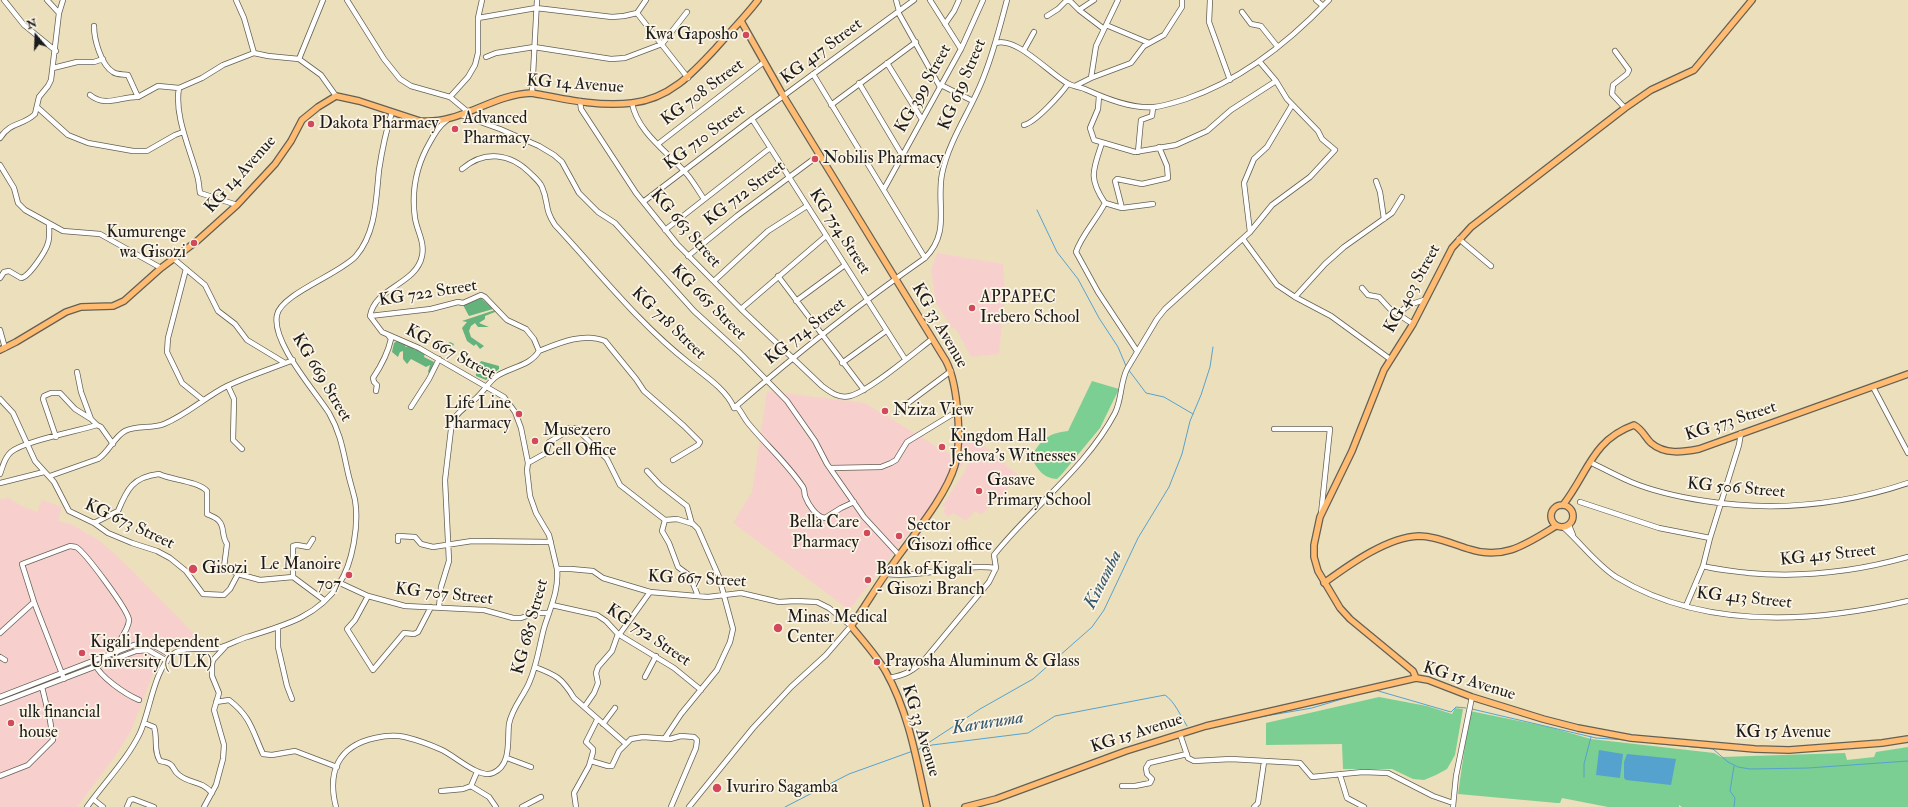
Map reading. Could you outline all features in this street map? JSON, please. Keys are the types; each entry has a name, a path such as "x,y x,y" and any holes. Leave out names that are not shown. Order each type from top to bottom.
{"main road":[{"name":"KG 14 Avenue","path":"2,349 66,312 81,307 118,305 237,205 275,164 288,147 302,120 318,107 336,96 359,101 420,121 447,120 510,96 532,93 580,102 608,104 632,103 658,96 688,78 742,21 758,0"},
{"name":"KG 403 Street","path":"1416,678 1413,671 1344,613 1324,584 1314,557 1320,517 1352,451 1380,379 1390,359 1413,324 1424,300 1459,238 1492,210 1625,108 1651,90 1694,70 1752,0"},
{"name":"KG 33 Avenue","path":"742,21 764,62 819,155 951,371 956,388 958,446 952,475 934,505 851,626 878,660 889,678 899,701 909,732 927,807"},
{"name":"KG 373 Street","path":"1590,462 1606,440 1615,434 1634,426 1659,448 1682,453 1699,449 1908,374"},
{"path":"1566,506 1568,498 1590,462"},
{"path":"1558,505 1566,506 1573,514 1572,520 1566,526 1554,524 1550,514 1553,509 1558,505"},
{"path":"1324,584 1353,563 1374,551 1406,538 1423,536 1434,538 1470,550 1489,553 1505,551 1532,542 1547,532 1554,524"},
{"name":"KG 15 Avenue","path":"965,807 996,799 1126,751 1180,734 1222,722 1416,678 1428,680 1472,697 1578,728 1639,739 1755,750 1789,750 1882,743 1908,739"}],"street":[{"path":"4,0 24,25 56,51"},
{"path":"47,0 59,13"},
{"path":"0,138 11,125 32,117 36,112 39,97 48,86 56,51 59,13 63,0"},
{"path":"236,0 244,18 254,53"},
{"path":"299,59 323,0"},
{"path":"347,0 384,59 400,79 411,86 450,97 468,112"},
{"path":"450,97 468,77 475,65 478,53 478,18 482,0"},
{"path":"532,93 537,0"},
{"path":"478,18 536,8 612,17 624,16 637,12 646,0"},
{"path":"896,0 898,12 941,86 973,101"},
{"name":"KG 417 Street","path":"784,96 914,0"},
{"path":"930,0 961,49"},
{"path":"944,24 954,11 959,0"},
{"name":"KG 399 Street","path":"884,189 921,118 941,86 961,49 983,0"},
{"name":"KG 619 Street","path":"896,279 925,258 936,244 940,235 941,187 945,163 984,77 996,43 1007,0"},
{"path":"1047,16 1068,0 1079,10 1105,27 1149,43"},
{"path":"1079,10 1094,0"},
{"path":"1091,78 1094,53 1118,0"},
{"path":"1075,86 1091,78 1131,63 1138,51 1164,35 1182,7 1182,0"},
{"path":"1210,0 1210,22 1230,80"},
{"path":"1316,0 1323,6"},
{"path":"996,43 1000,42 1024,50 1068,84 1098,96 1138,106 1153,108 1211,90 1230,80 1259,61 1329,0"},
{"path":"637,12 688,78"},
{"path":"486,57 496,53 534,47 617,59 662,44 687,12"},
{"path":"1242,12 1251,24 1261,26 1277,46"},
{"path":"94,26 94,39 107,66 113,73 126,74 129,76 138,97"},
{"path":"1024,50 1034,32"},
{"path":"831,105 916,42"},
{"path":"1615,51 1629,70 1627,74 1613,85 1612,94 1625,108"},
{"path":"90,95 95,99 108,102 129,96 138,97 158,86 179,88 202,78 223,65 254,53 299,59 321,75 336,96"},
{"path":"53,68 77,62 94,62 103,59"},
{"path":"889,678 907,674 917,668 989,582 996,568 994,555 1078,464 1107,426 1118,404 1124,376 1164,309 1243,239 1272,205 1310,177 1334,150 1322,139 1318,130 1292,105 1276,81 1259,61"},
{"name":"KG 708 Street","path":"658,144 764,62"},
{"path":"886,63 921,118"},
{"path":"813,74 925,258"},
{"path":"1098,96 1098,109 1090,128 1090,132 1094,140 1112,144 1130,152 1138,152 1176,145 1203,134 1231,110 1276,81"},
{"path":"859,83 902,154"},
{"path":"1024,125 1033,120 1060,95 1068,84"},
{"path":"179,88 178,98 183,132 198,175 200,193 237,205"},
{"name":"KG 710 Street","path":"643,202 784,96"},
{"name":"KG 663 Street","path":"580,102 581,109 643,202 688,256 792,359 832,394 850,396 864,390"},
{"path":"632,103 635,113 642,125 658,144 684,170 704,198"},
{"path":"1250,232 1244,183 1254,159 1267,147 1292,105"},
{"path":"37,107 68,135 77,140 96,145 133,151 147,151 174,135 183,132"},
{"path":"1138,152 1141,120 1152,116 1153,108"},
{"name":"KG 669 Street","path":"171,656 176,652 192,648 205,650 225,646 298,620 313,610 340,583 351,553 356,524 355,500 340,435 328,412 309,387 292,360 277,331 277,314 282,306 294,295 343,267 356,256 365,242 374,217 386,129 392,112"},
{"name":"KG 665 Street","path":"461,115 500,129 554,155 562,162 579,193 598,212 615,223 694,311 735,348 787,401 815,441 854,502 875,530 899,555"},
{"name":"KG 754 Street","path":"752,119 906,359"},
{"path":"370,316 376,301 410,275 422,257 424,247 415,218 413,197 415,180 419,163 427,148 438,128 447,120"},
{"path":"1102,143 1092,174 1093,180 1105,203 1122,208 1153,204"},
{"path":"1122,208 1116,182 1117,179 1142,184 1168,178 1167,166 1159,147"},
{"path":"665,230 704,198 770,148"},
{"name":"KG 718 Street","path":"462,169 478,158 495,155 510,159 526,169 543,188 547,213 555,225 674,352 703,374 731,400 734,408 738,408 748,423 794,473 805,490 805,495 810,505 822,517 826,518 841,508 854,502"},
{"name":"KG 712 Street","path":"688,256 819,155"},
{"path":"0,165 14,188 21,207 63,231 100,234 161,268"},
{"path":"1376,181 1380,192 1384,219"},
{"path":"1295,297 1325,264 1344,247 1395,210 1402,197"},
{"path":"1105,203 1096,221 1078,244 1076,252 1098,292 1138,351"},
{"path":"714,282 768,231 807,206"},
{"path":"0,278 4,272 9,271 21,278 25,277 40,259 48,244 49,224"},
{"path":"741,309 826,236"},
{"path":"1459,238 1491,266"},
{"path":"1243,239 1273,281 1295,297 1331,316 1390,359"},
{"path":"174,259 205,285 218,311 235,324 247,340 285,363"},
{"path":"796,301 845,265"},
{"path":"186,269 168,338 167,352 182,382 203,400"},
{"path":"778,276 842,363 864,390 932,339"},
{"name":"KG 714 Street","path":"734,408 822,335 896,279"},
{"path":"1362,288 1368,295 1379,297 1390,309 1413,324"},
{"name":"KG 722 Street","path":"370,316 431,309 458,302 463,303 481,295 485,297 507,320 526,330 534,339 539,351"},
{"path":"1397,314 1409,305 1424,300"},
{"name":"KG 667 Street","path":"370,316 382,332 439,359 504,397 515,412 521,428 528,463 527,470 530,496 551,542 557,569 593,571 603,578 650,592 698,596 725,596 740,593 779,602 817,602 829,608 851,626"},
{"path":"0,330 2,349"},
{"path":"842,363 886,330"},
{"path":"376,391 377,385 373,378 381,368 391,339 382,332"},
{"path":"439,608 440,587 448,567 449,545 445,480 452,421 465,405 474,400 497,376 532,360 539,351 554,345 586,337 598,338 605,341 633,374 644,391 699,441 698,445 673,460"},
{"path":"411,407 429,379 439,359"},
{"path":"50,476 90,463 104,454 124,432 132,428 164,424 195,408 203,400 228,386 292,360"},
{"path":"900,409 951,371"},
{"path":"76,372 81,392 91,419"},
{"path":"228,386 234,399 234,440 242,449"},
{"path":"1873,387 1908,453"},
{"path":"56,437 43,399 44,396 60,393 75,409 101,427 113,444"},
{"name":"KG 673 Street","path":"0,399 13,413 28,444 34,461 50,476 69,511 94,523 108,533 157,551 170,558 186,572 202,594 224,595 230,589 238,574"},
{"path":"831,468 882,467 891,463 900,455 907,442 956,412"},
{"path":"0,474 5,459 12,452 28,444 97,425"},
{"path":"528,463 546,453 549,442 569,428 576,428 607,459 620,485 665,520"},
{"path":"1274,429 1330,429 1320,517"},
{"path":"1686,606 1703,566 1710,538 1739,445 1741,433"},
{"name":"KG 506 Street","path":"1590,462 1631,482 1656,491 1721,504 1770,508 1823,504 1874,494 1908,483"},
{"path":"647,471 660,485 687,506 692,524"},
{"path":"0,483 44,472"},
{"path":"94,523 118,511 126,494 135,482 159,474 168,478 184,480 207,491 208,514 219,521 222,528 223,540 227,544 224,566 238,574 260,580 293,577 324,600"},
{"path":"1580,502 1659,528 1710,538"},
{"path":"665,520 674,518 692,524 698,529 720,576 733,624 732,634 720,665 681,714 665,738"},
{"path":"665,520 662,531 669,543 678,567 690,576 698,596"},
{"name":"KG 413 Street","path":"1566,526 1586,551 1616,576 1647,592 1686,606 1739,615 1785,618 1815,617 1846,613 1908,600"},
{"path":"397,538 415,537 421,544 426,546 449,545 472,541 551,542"},
{"path":"293,577 293,546 308,547 313,539"},
{"path":"64,679 34,602 22,564 70,546 76,547 120,602 127,614 129,621 127,628 115,648 117,652"},
{"name":"KG 415 Street","path":"1703,566 1717,570 1772,575 1805,575 1848,571 1908,557"},
{"path":"886,574 919,574 950,570 996,568"},
{"name":"KG 685 Street","path":"507,758 511,716 528,685 535,667 548,613 558,586 557,569"},
{"name":"KG 707 Street","path":"340,583 368,596 405,606 484,610 513,618 535,613 548,613"},
{"path":"585,706 594,693 598,683 596,673 598,667 612,651 619,634 650,592"},
{"path":"368,596 355,620 347,630 370,669 374,670 404,633 414,634 418,632 431,607"},
{"path":"0,633 34,602"},
{"name":"KG 752 Street","path":"552,605 596,615 606,621 619,634 656,656 701,690"},
{"path":"688,807 753,728 791,687 826,656 851,626"},
{"path":"278,628 278,647 287,686 292,699"},
{"path":"0,697 117,652 142,644 157,646 171,656 167,660 157,682 144,723 126,755 87,807"},
{"path":"204,807 219,777 224,750 214,710 219,693 212,676 212,664 213,660 225,646"},
{"path":"0,703 142,650 154,652 167,660"},
{"path":"645,678 656,656"},
{"path":"0,657 6,660"},
{"path":"93,661 111,682 139,700"},
{"path":"535,667 558,677 570,688 574,698 585,706 597,720 625,743"},
{"path":"0,776 28,765 53,740 42,687"},
{"path":"1452,806 1456,776 1472,697"},
{"path":"216,702 229,700 243,712 252,726 263,754 272,755 295,751 337,767"},
{"path":"603,724 615,708"},
{"path":"576,807 574,793 592,761 593,749 586,742 597,720"},
{"path":"144,723 154,727 156,750 160,761 172,764 179,776 204,785 212,793"},
{"path":"1180,734 1188,758 1194,761 1231,759 1300,763 1312,777 1363,772 1388,773 1452,806 1459,807"},
{"path":"336,807 332,788 337,767 343,755 357,744 380,737 405,737 443,750 476,772 487,774 494,773 507,758 531,766"},
{"path":"592,761 612,766 625,743 638,737 694,737 697,742 692,760 671,807"},
{"path":"1122,786 1135,786 1150,783 1152,779 1147,774 1146,768 1149,763 1187,754"},
{"path":"1254,807 1258,803 1264,762"},
{"path":"471,786 476,772"},
{"path":"1340,775 1347,798 1364,807"},
{"path":"441,790 456,790 471,786 488,797 496,807"},
{"path":"522,807 541,797"},
{"path":"93,798 103,807"},
{"path":"127,807 130,800 133,799 154,807"}],"shaded area":[{"name":"APPAPEC Irebero School","path":"937,253 1003,264 1005,293 999,354 971,357 956,329 951,327 936,302 931,271"},
{"path":"767,391 865,403 964,463 849,610 733,523 752,492"},
{"name":"Gasave Primary School","path":"969,432 1020,477 981,515 975,511 966,521 953,513 949,517 943,512 946,508 942,506 963,474 971,458 960,446"},
{"name":"Kigali Independent University (ULK)","path":"6,497 37,512 42,500 62,507 58,521 73,525 100,541 131,569 202,642 188,642 168,649 159,658 131,731 114,758 77,807 0,807 0,498 4,500"}],"green space":[{"path":"481,298 493,309 469,316 463,305"},
{"path":"495,310 495,312 485,316 485,319 479,323 489,327 478,327 475,323 471,326 469,331 471,337 484,346 480,349 476,344 474,346 467,341 462,328 467,322 462,321"},
{"path":"400,339 402,344 407,344 405,347 411,345 415,350 419,348 425,353 424,357 434,362 430,374 428,372 430,365 426,367 411,359 407,364 403,359 403,351 400,352 398,357 392,352 394,343"},
{"path":"439,340 447,344 450,342 454,344 450,352 435,344"},
{"path":"481,361 499,366 499,369 486,380 476,376 476,369"},
{"path":"1092,381 1119,389 1100,428 1057,479 1047,477 1038,469 1031,457 1038,446 1046,438 1068,431"},
{"path":"1379,697 1427,706 1452,714 1455,708 1463,709 1455,755 1447,769 1424,780 1413,779 1392,769 1343,769 1342,744 1266,745 1266,723"},
{"path":"1470,711 1549,727 1591,739 1714,753 1721,757 1845,753 1847,760 1874,757 1876,752 1908,747 1908,807 1682,807 1679,805 1679,807 1608,807 1562,798 1560,803 1557,803 1458,794"}],"water":[{"path":"1599,750 1623,754 1620,778 1596,775"},
{"path":"1627,754 1676,759 1671,785 1626,780 1624,778 1624,762"}],"waterway":[{"path":"1037,210 1057,252 1078,279 1099,318 1118,347 1126,366"},
{"name":"Kinamba","path":"919,749 980,709 1033,679 1092,627 1104,610 1138,538 1169,487 1182,454 1190,421 1201,395 1210,367 1213,347"},
{"path":"1128,369 1146,393 1164,397 1193,414"},
{"path":"1375,690 1451,712 1456,707 1466,708"},
{"path":"1254,718 1312,708 1362,693"},
{"name":"Karuruma","path":"916,750 932,745 1028,733 1055,716 1165,695 1175,705 1187,726"},
{"path":"1472,709 1596,738 1627,740"},
{"path":"1584,777 1584,764 1591,737"},
{"path":"1654,743 1713,749 1728,762 1738,767 1750,769 1808,768 1908,761"},
{"name":"Karuruma","path":"785,807 849,774 913,751"},
{"path":"1734,766 1730,791 1735,798 1734,807"}],"place":[{"name":"Kwa Gaposho","path":"746,35"},
{"name":"Dakota Pharmacy","path":"311,124"},
{"name":"Advanced Pharmacy","path":"455,129"},
{"name":"Nobilis Pharmacy","path":"815,159"},
{"name":"Kumurenge wa Gisozi","path":"194,243"},
{"name":"APPAPEC Irebero School","path":"972,308"},
{"name":"Nziza View","path":"885,411"},
{"name":"Life Line Pharmacy","path":"519,414"},
{"name":"Musezero Cell Office","path":"535,441"},
{"name":"Kingdom Hall Jehova's Witnesses","path":"942,447"},
{"name":"Gasave Primary School","path":"979,491"},
{"name":"Bella Care Pharmacy","path":"867,533"},
{"name":"Sector Gisozi office","path":"899,536"},
{"name":"Gisozi","path":"193,569"},
{"name":"Le Manoire 707","path":"349,575"},
{"name":"Bank of Kigali - Gisozi Branch","path":"868,580"},
{"name":"Minas Medical Center","path":"778,628"},
{"name":"Kigali Independent University (ULK)","path":"82,653"},
{"name":"Prayosha Aluminum & Glass","path":"877,662"},
{"name":"ulk financial house","path":"11,723"},
{"name":"Ivuriro Sagamba","path":"717,788"}]}
